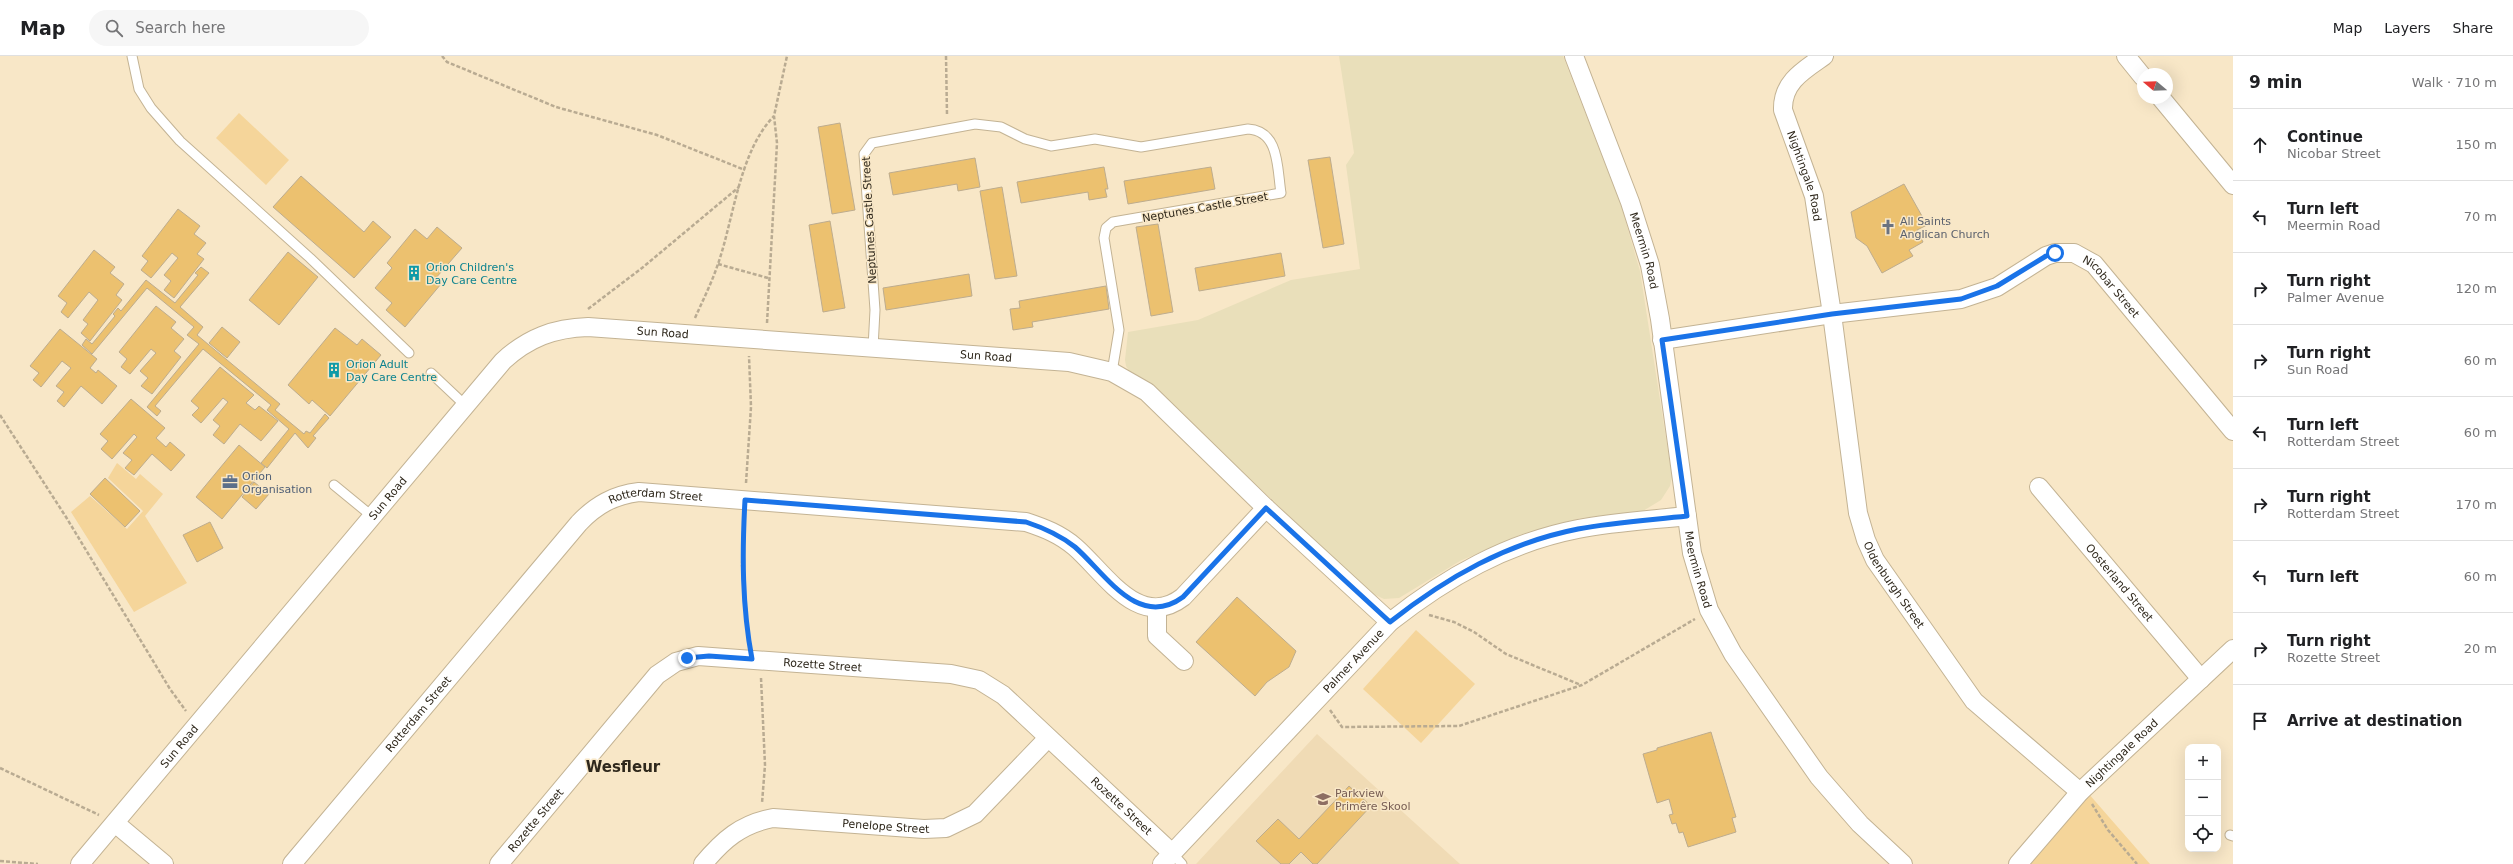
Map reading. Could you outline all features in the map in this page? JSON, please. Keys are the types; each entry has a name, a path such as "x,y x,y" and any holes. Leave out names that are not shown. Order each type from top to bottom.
{"street":[{"name":"Meermin Road","path":"1574,56 1641,233 1654,285 1696,572 1709,610 1733,654 1819,777 1860,824 1903,864"},
{"name":"Nightingale Road","path":"1824,56 1791,81 1783,103 1784,117 1814,196 1832,314"},
{"path":"2126,56 2137,69"},
{"path":"2166,104 2233,185"},
{"name":"Nicobar Street","path":"1662,340 1832,314 1974,296 1997,286 2046,256 2064,252 2074,253 2094,264 2233,431"},
{"name":"Oldenburgh Street","path":"1832,314 1858,512 1870,550 1974,701 2080,792"},
{"name":"Sun Road","path":"80,864 514,351 539,336 562,329 588,327 1069,362 1112,372 1147,392 1266,508 1390,622"},
{"name":"Oosterland Street","path":"2039,487 2201,679"},
{"name":"Rotterdam Street","path":"292,864 579,523 595,508 615,497 638,492 1026,522 1064,539 1134,602 1157,608"},
{"path":"1184,661 1157,636 1157,608 1171,605 1183,597 1266,508"},
{"name":"Palmer Avenue","path":"1172,860 1321,695 1390,622 1417,600 1471,566 1530,541 1579,529 1687,516"},
{"name":"Nightingale Road","path":"2018,864 2080,792 2233,649"},
{"name":"Rozette Street","path":"499,864 657,675 666,668 687,658 709,656 965,676 997,691 1048,738 1172,860"},
{"name":"Penelope Street","path":"703,864 731,834 761,820 786,818 924,829 946,828 975,814 1048,738"},
{"path":"115,823 164,864"}],"lane":[{"path":"132,56 140,89 151,108 180,141 310,258 409,353"},
{"name":"Neptunes Castle Street","path":"873,348 875,310 864,154 868,146 875,141 975,124 988,124 1001,127 1025,138 1051,146 1095,139 1141,147 1248,129 1263,132 1270,140 1281,194 1114,222 1106,228 1104,238 1119,330 1112,372"},
{"path":"431,373 466,406"},
{"path":"334,486 373,516"}],"path":[{"path":"442,56 447,62 556,107 657,135 745,170"},
{"path":"767,325 768,278 777,143 774,116 787,56"},
{"path":"946,56 947,129"},
{"path":"694,320 718,264 739,186 745,170 763,127 774,116"},
{"path":"587,310 642,268 739,186"},
{"path":"718,264 768,278"},
{"path":"748,351 751,407 742,565 744,607 752,659 760,671 764,711 765,766 761,820"},
{"path":"0,415 66,517 170,689 197,725"},
{"path":"1417,600 1430,616 1454,622 1474,632 1506,654 1582,685"},
{"path":"1321,695 1342,727 1459,726 1582,685 1709,610"},
{"path":"0,768 115,823"},
{"path":"2080,792 2088,797 2108,830 2137,864"},
{"path":"0,861 38,864"}],"shaded area":[{"path":"239,113 289,160 266,185 216,138"},
{"path":"117,463 136,479 140,474 163,494 145,516 187,583 134,612 71,512 90,496 127,529 143,511 108,478"},
{"path":"1416,630 1475,684 1421,743 1363,689"},
{"name":"Parkview Primêre Skool","path":"1317,734 1460,864 1196,864"},
{"path":"2088,793 2150,864 2028,864"}],"sand":[{"path":"1339,56 1563,56 1620,202 1640,271 1672,477 1670,486 1661,500 1643,511 1581,518 1522,534 1460,561 1399,598 1384,599 1369,592 1166,399 1129,371 1125,360 1128,332 1198,320 1291,280 1360,269 1346,165 1354,153"}],"building":[{"path":"840,123 855,210 832,214 818,127"},
{"path":"1330,157 1344,244 1323,248 1308,160"},
{"path":"975,158 980,187 958,191 957,184 893,195 889,173"},
{"path":"1104,167 1108,189 1105,189 1107,197 1089,200 1088,192 1021,203 1017,182"},
{"path":"1211,167 1215,189 1128,204 1124,181"},
{"path":"301,176 364,232 373,221 391,237 354,278 273,207"},
{"name":"All Saints Anglican Church","path":"1904,184 1927,225 1917,230 1923,242 1909,250 1913,256 1882,273 1867,246 1856,238 1851,212"},
{"path":"1002,187 1017,276 995,279 980,191"},
{"path":"178,209 200,226 194,234 206,243 197,254 204,259 174,298 164,290 171,281 164,275 178,258 172,253 151,278 141,270 148,261 142,256"},
{"path":"830,221 845,308 823,312 809,225"},
{"path":"1158,224 1173,312 1151,316 1136,227"},
{"name":"Orion Children's Day Care Centre","path":"437,227 462,248 435,279 441,284 405,327 386,310 392,303 375,288 392,268 387,263 415,229 427,239"},
{"path":"94,250 115,267 110,273 124,284 116,295 122,300 90,341 81,333 88,324 83,320 98,300 89,292 68,318 61,312 67,303 58,296"},
{"path":"288,252 318,277 279,325 249,300"},
{"path":"1281,253 1285,276 1199,291 1195,268"},
{"path":"201,267 209,273 180,307 203,327 197,335 280,404 275,410 304,434 306,431 310,433 325,414 329,418 313,436 316,438 308,448 295,433 267,468 261,463 289,429 267,410 271,405 203,349 155,406 161,411 157,416 147,407 199,344 187,335 194,327 147,288 92,354 82,345 86,339 92,344 115,316 113,314 118,308 121,311 146,280 175,303 198,275 195,273"},
{"path":"969,274 972,296 886,310 883,288"},
{"path":"1106,286 1109,309 1032,322 1033,327 1013,330 1010,309 1020,308 1019,301"},
{"path":"156,306 176,322 171,328 184,339 174,351 181,357 152,394 141,386 148,378 140,371 156,353 151,349 130,374 121,367 127,359 119,352"},
{"path":"222,327 240,342 227,358 209,343"},
{"name":"Orion Adult Day Care Centre","path":"335,328 357,345 362,339 381,355 330,416 312,400 309,404 288,385"},
{"path":"60,329 97,359 90,368 96,373 98,370 117,386 102,404 81,386 64,407 57,401 64,392 56,386 71,368 62,361 41,387 33,380 39,373 30,366"},
{"path":"220,367 254,395 246,403 255,410 259,406 278,421 261,441 240,424 224,444 213,435 220,426 213,420 228,402 223,398 201,423 192,415 199,408 191,401"},
{"path":"131,399 165,428 156,438 166,447 170,442 185,455 171,471 152,454 134,475 125,468 132,460 123,453 137,437 134,434 112,459 101,449 108,441 100,434"},
{"name":"Orion Organisation","path":"239,445 265,467 222,519 196,497"},
{"path":"105,478 140,511 125,527 90,494"},
{"path":"254,482 269,494 256,509 242,497"},
{"path":"210,522 223,548 197,562 183,535"},
{"path":"1237,597 1296,651 1289,667 1267,682 1255,696 1196,642"},
{"path":"1711,732 1736,817 1732,818 1736,832 1688,847 1683,832 1679,833 1676,823 1672,824 1669,815 1673,814 1669,799 1657,803 1643,754 1657,750 1657,748"},
{"path":"1349,786 1371,806 1317,864 1313,864 1301,852 1289,864 1281,864 1256,841 1278,819 1299,839"}],"place":[{"name":"All Saints Anglican Church","path":"1888,227"},
{"name":"Orion Children's Day Care Centre","path":"414,273"},
{"name":"Orion Adult Day Care Centre","path":"334,370"},
{"name":"Orion Organisation","path":"230,482"},
{"name":"Parkview Primêre Skool","path":"1323,799"}],"district":[{"name":"Wesfleur","path":"623,767"}],"route":[{"path":"687,658 709,656 752,659 744,607 742,565 745,500 1010,519 1026,522 1042,527 1064,539 1075,547 1134,602 1149,608 1166,607 1176,603 1266,508 1390,622 1417,600 1448,580 1483,560 1530,541 1554,534 1604,525 1687,516 1662,340 1832,314 1961,299 1986,292 2046,256 2055,253"}]}
